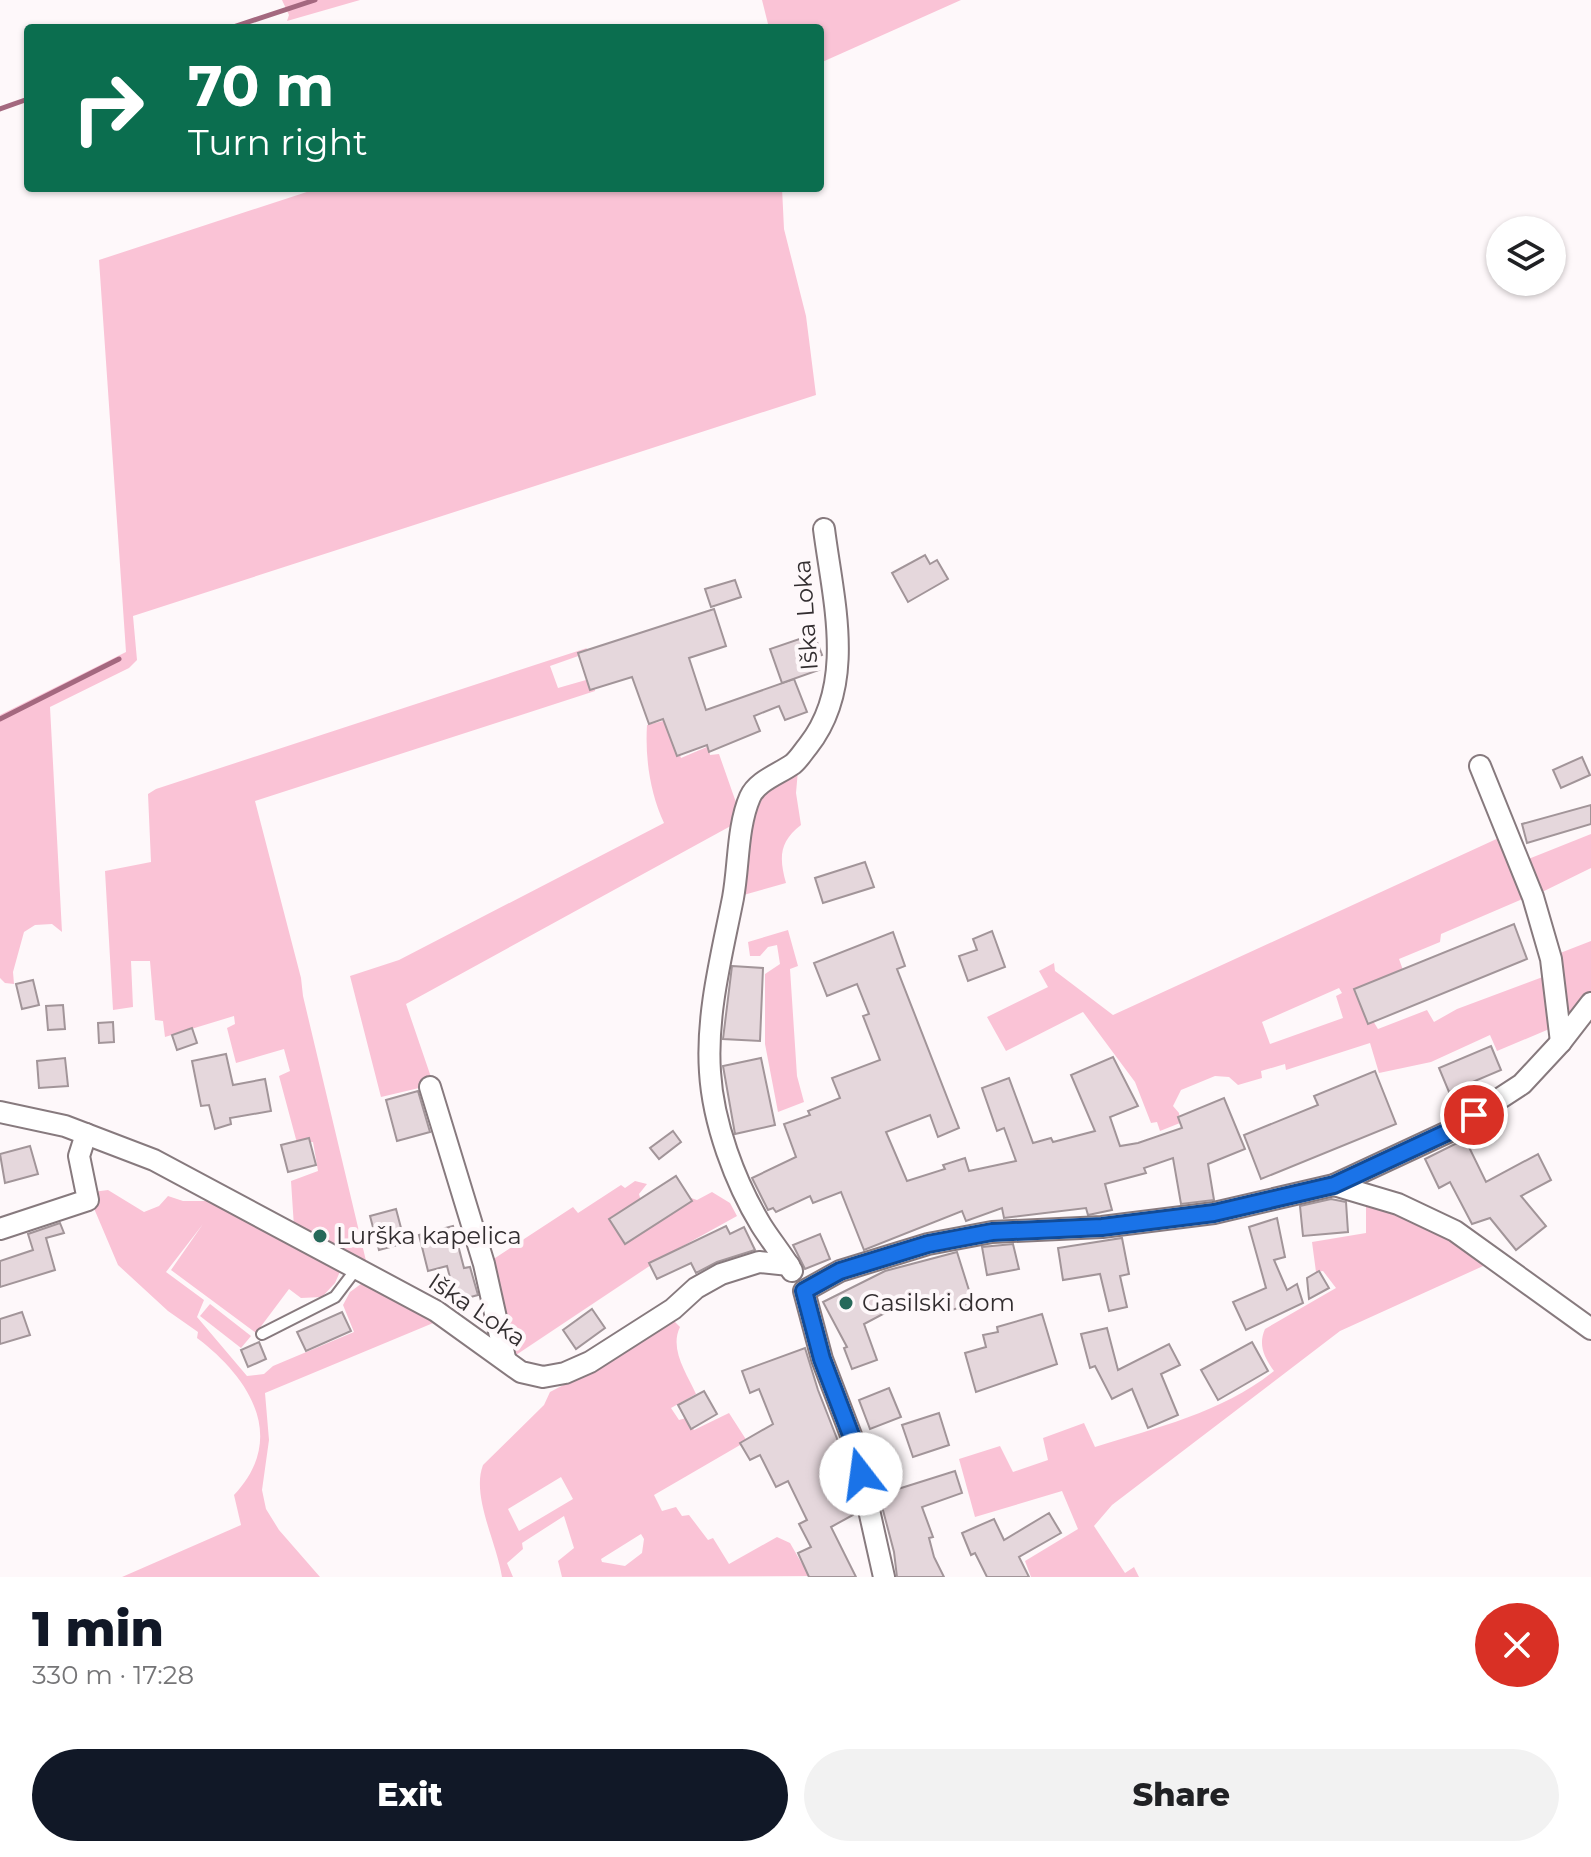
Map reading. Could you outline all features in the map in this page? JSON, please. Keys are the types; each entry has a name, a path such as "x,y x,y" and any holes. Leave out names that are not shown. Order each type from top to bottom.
{"street":[{"name":"Iška Loka","path":"824,529 839,649 838,677 815,738 795,763 752,792 746,809 737,876 715,989 710,1072 731,1161 761,1224 804,1291 822,1359 854,1443 884,1577"},
{"path":"1480,766 1533,897 1551,959 1561,1042"},
{"path":"804,1291 840,1271 928,1244 992,1232 1102,1227 1214,1213 1334,1185 1450,1131 1522,1084 1561,1042 1591,1003"},
{"path":"430,1087 484,1264 505,1358"},
{"name":"Iška Loka","path":"0,1112 50,1122 154,1160 436,1311 521,1372 532,1375 543,1377 565,1373 602,1355 673,1309 696,1288 721,1274 759,1262 789,1265"},
{"path":"0,1229 88,1200 79,1156 86,1134"},
{"path":"1334,1185 1398,1204 1455,1231 1591,1329"}],"lane":[{"path":"262,1334 335,1297 358,1267"}],"shaded area":[{"path":"282,0 360,0 287,21 289,15"},
{"path":"762,0 961,0 824,61 824,24 768,24"},
{"path":"307,192 782,192 784,229 806,316 816,395 133,616 137,660 129,668 50,707 62,932 52,924 35,925 24,932 13,972 14,984 5,983 0,978 0,715 126,652 99,260"},
{"path":"587,648 584,654 550,666 558,688 593,678 595,691 255,801 301,978 367,1265 294,1227 291,1181 318,1171 313,1142 297,1143 279,1076 290,1071 284,1049 236,1063 227,1028 235,1024 234,1016 165,1037 163,1021 155,1020 150,961 131,961 133,1007 113,1010 105,871 151,862 148,794 156,789"},
{"path":"667,720 681,758 709,746 710,755 719,754 739,811 738,822 406,1004 432,1080 419,1088 381,1097 350,976 399,960 664,823 652,788 647,725"},
{"path":"798,770 796,793 801,825 788,838 783,851 786,883 740,896 755,803 771,787"},
{"path":"1591,834 1591,868 1536,895 1521,862"},
{"path":"1503,836 1527,897 1441,934 1440,942 1399,959 1403,970 1367,1011 1378,1029 1427,1010 1434,1022 1457,1009 1548,975 1554,1027 1497,1051 1490,1035 1431,1062 1379,1073 1370,1043 1286,1070 1285,1064 1261,1071 1262,1078 1238,1085 1229,1077 1215,1076 1181,1090 1173,1106 1179,1113 1180,1123 1160,1131 1157,1122 1151,1123 1135,1082 1083,1012 1006,1051 987,1017 1048,987 1039,971 1054,963 1055,971 1113,1015","holes":["1339,988 1342,993 1336,996 1343,1018 1270,1044 1262,1022"]},
{"path":"788,930 798,966 790,969 797,1076 804,1102 778,1112 765,1044 765,974 780,964 777,945 768,947 760,956 750,956 748,942"},
{"path":"1591,941 1591,993 1569,1019 1564,1014 1555,955"},
{"path":"635,1181 647,1184 639,1194 642,1205 688,1197 697,1200 712,1192 730,1203 737,1216 663,1257 516,1355 509,1354 489,1262 573,1207 578,1213 621,1185 625,1188"},
{"path":"108,1190 144,1212 159,1206 168,1196 183,1201 215,1201 342,1267 335,1283 322,1297 301,1298 289,1289 256,1333 171,1270 203,1224 166,1272 204,1300 197,1317 247,1376 264,1374 273,1366 354,1332 343,1305 350,1292 365,1281 376,1292 397,1296 438,1321 265,1393 269,1440 262,1490 266,1509 279,1530 320,1577 122,1577 241,1525 234,1495 250,1474 258,1452 260,1431 256,1410 233,1371 197,1338 198,1332 168,1311 118,1265 90,1199 93,1192"},
{"path":"1366,1204 1411,1218 1492,1262 1340,1331 1112,1505 1094,1526 1125,1573 1134,1567 1139,1577 1031,1577 1025,1561 1078,1529 1062,1491 975,1517 959,1459 1000,1446 1013,1472 1048,1460 1043,1438 1084,1423 1095,1447 1189,1417 1234,1398 1274,1371 1263,1351 1265,1329 1336,1288 1323,1271 1316,1272 1312,1242 1366,1233"},
{"path":"210,1304 251,1336 241,1348 200,1316"},
{"path":"672,1319 680,1327 678,1353 696,1394 671,1408 679,1420 686,1418 694,1430 729,1413 747,1441 654,1495 662,1511 676,1507 682,1516 689,1515 708,1540 713,1538 729,1564 777,1537 790,1543 809,1576 562,1577 558,1561 574,1548 564,1516 522,1543 523,1549 507,1563 513,1577 502,1577 482,1505 480,1477 483,1465 544,1405 550,1392 596,1368","holes":["561,1477 573,1499 519,1531 508,1509","641,1534 644,1539 642,1553 625,1566 602,1562 601,1559"]}],"building":[{"path":"925,555 930,564 937,560 948,579 908,602 892,573"},
{"path":"735,580 741,597 711,607 705,589"},
{"path":"714,609 726,646 689,658 706,710 794,679 807,712 785,720 779,706 754,716 760,731 709,752 707,745 677,756 663,719 649,724 632,677 590,690 578,653"},
{"path":"814,634 822,655 814,658 819,670 782,683 770,649"},
{"path":"1582,757 1590,775 1561,788 1553,770"},
{"path":"1591,805 1591,824 1527,843 1522,824"},
{"path":"865,862 874,887 823,903 815,878"},
{"path":"1514,924 1527,959 1368,1024 1354,989"},
{"path":"992,931 1005,967 968,981 959,956 977,950 973,939"},
{"path":"893,932 905,966 897,969 959,1128 938,1137 930,1115 886,1132 907,1181 945,1169 943,1165 965,1158 969,1171 1016,1161 1004,1128 997,1131 982,1088 1009,1078 1033,1143 1051,1138 1053,1142 1095,1131 1071,1075 1113,1057 1138,1106 1110,1117 1120,1146 1182,1128 1178,1117 1224,1098 1245,1149 1208,1164 1214,1200 1181,1204 1173,1158 1144,1168 1146,1173 1105,1184 1112,1210 1088,1215 1086,1208 1004,1218 1002,1208 966,1221 962,1211 864,1250 841,1192 813,1203 810,1196 776,1212 773,1208 768,1210 752,1178 796,1157 784,1124 810,1115 808,1111 840,1098 832,1078 880,1060 863,1016 869,1014 857,984 827,996 814,963"},
{"path":"732,966 763,968 760,1041 723,1039"},
{"path":"33,980 39,1005 22,1009 16,984"},
{"path":"63,1005 65,1029 48,1030 46,1006"},
{"path":"113,1022 114,1042 99,1043 98,1023"},
{"path":"192,1028 197,1043 177,1050 172,1035"},
{"path":"1491,1046 1501,1070 1449,1092 1439,1068"},
{"path":"226,1054 233,1085 265,1079 271,1111 230,1118 231,1124 215,1129 209,1105 201,1106 192,1061"},
{"path":"65,1058 68,1086 39,1088 37,1061"},
{"path":"761,1058 775,1125 735,1134 723,1066"},
{"path":"1375,1071 1396,1124 1261,1179 1244,1135 1318,1105 1314,1096"},
{"path":"418,1091 430,1132 397,1141 386,1100"},
{"path":"673,1131 681,1142 659,1159 650,1148"},
{"path":"309,1138 316,1165 288,1172 281,1145"},
{"path":"1465,1139 1486,1182 1538,1154 1551,1180 1521,1196 1546,1226 1516,1250 1490,1218 1472,1224 1450,1182 1439,1188 1425,1159"},
{"path":"30,1146 38,1174 5,1183 0,1154"},
{"path":"676,1176 692,1201 625,1244 609,1219"},
{"path":"1331,1199 1346,1202 1348,1232 1303,1236 1300,1206"},
{"path":"396,1209 405,1243 379,1250 370,1216"},
{"path":"1277,1218 1285,1257 1274,1260 1287,1290 1297,1284 1303,1303 1246,1330 1233,1302 1266,1288 1249,1227"},
{"path":"60,1223 64,1233 46,1238 55,1270 0,1287 0,1261 33,1250 28,1234"},
{"path":"453,1226 464,1268 470,1267 478,1295 456,1301 447,1266 428,1271 419,1235"},
{"path":"726,1226 730,1234 744,1227 755,1250 717,1262 696,1273 691,1263 657,1279 649,1263"},
{"path":"820,1234 830,1259 805,1269 793,1245"},
{"path":"1122,1238 1129,1274 1120,1276 1127,1307 1109,1311 1100,1274 1063,1280 1058,1248"},
{"path":"1013,1244 1019,1269 987,1275 982,1247"},
{"path":"957,1252 973,1303 949,1311 944,1296 918,1306 915,1297 864,1324 877,1360 852,1369 844,1348 847,1347 823,1302 885,1271"},
{"path":"1319,1271 1329,1288 1309,1299 1307,1278"},
{"path":"592,1309 605,1328 576,1349 563,1330"},
{"path":"22,1312 30,1335 0,1344 0,1319"},
{"path":"342,1312 351,1331 306,1351 297,1332"},
{"path":"1042,1314 1057,1364 976,1392 965,1353 986,1347 983,1335 998,1332 997,1327"},
{"path":"1107,1328 1118,1370 1169,1344 1180,1365 1161,1374 1178,1415 1148,1428 1132,1389 1112,1399 1095,1366 1090,1368 1081,1334"},
{"path":"259,1342 266,1359 248,1367 241,1350"},
{"path":"1252,1342 1268,1371 1218,1400 1201,1370"},
{"path":"805,1348 843,1454 835,1458 846,1479 842,1481 853,1515 831,1527 856,1577 809,1577 798,1553 811,1547 799,1524 807,1520 788,1481 776,1487 760,1455 750,1460 740,1443 773,1424 759,1389 750,1393 742,1371"},
{"path":"889,1388 901,1417 870,1429 859,1400"},
{"path":"704,1391 717,1414 691,1429 678,1405"},
{"path":"939,1413 949,1445 913,1457 902,1425"},
{"path":"955,1471 962,1493 922,1507 933,1537 929,1538 934,1557 944,1577 897,1577 894,1552 879,1495"},
{"path":"1049,1513 1061,1533 1019,1557 1029,1577 987,1577 975,1553 971,1555 962,1533 994,1519 1004,1540"}],"waterway":[{"path":"242,24 315,0"},
{"path":"0,109 24,100"},
{"path":"0,719 119,659"}],"place":[{"name":"Lurška kapelica","path":"320,1236"},
{"name":"Gasilski dom","path":"846,1303"}],"route":[{"path":"861,1474 854,1443 822,1359 804,1291 840,1271 928,1244 992,1232 1102,1227 1214,1213 1334,1185 1450,1131 1474,1115"}]}
